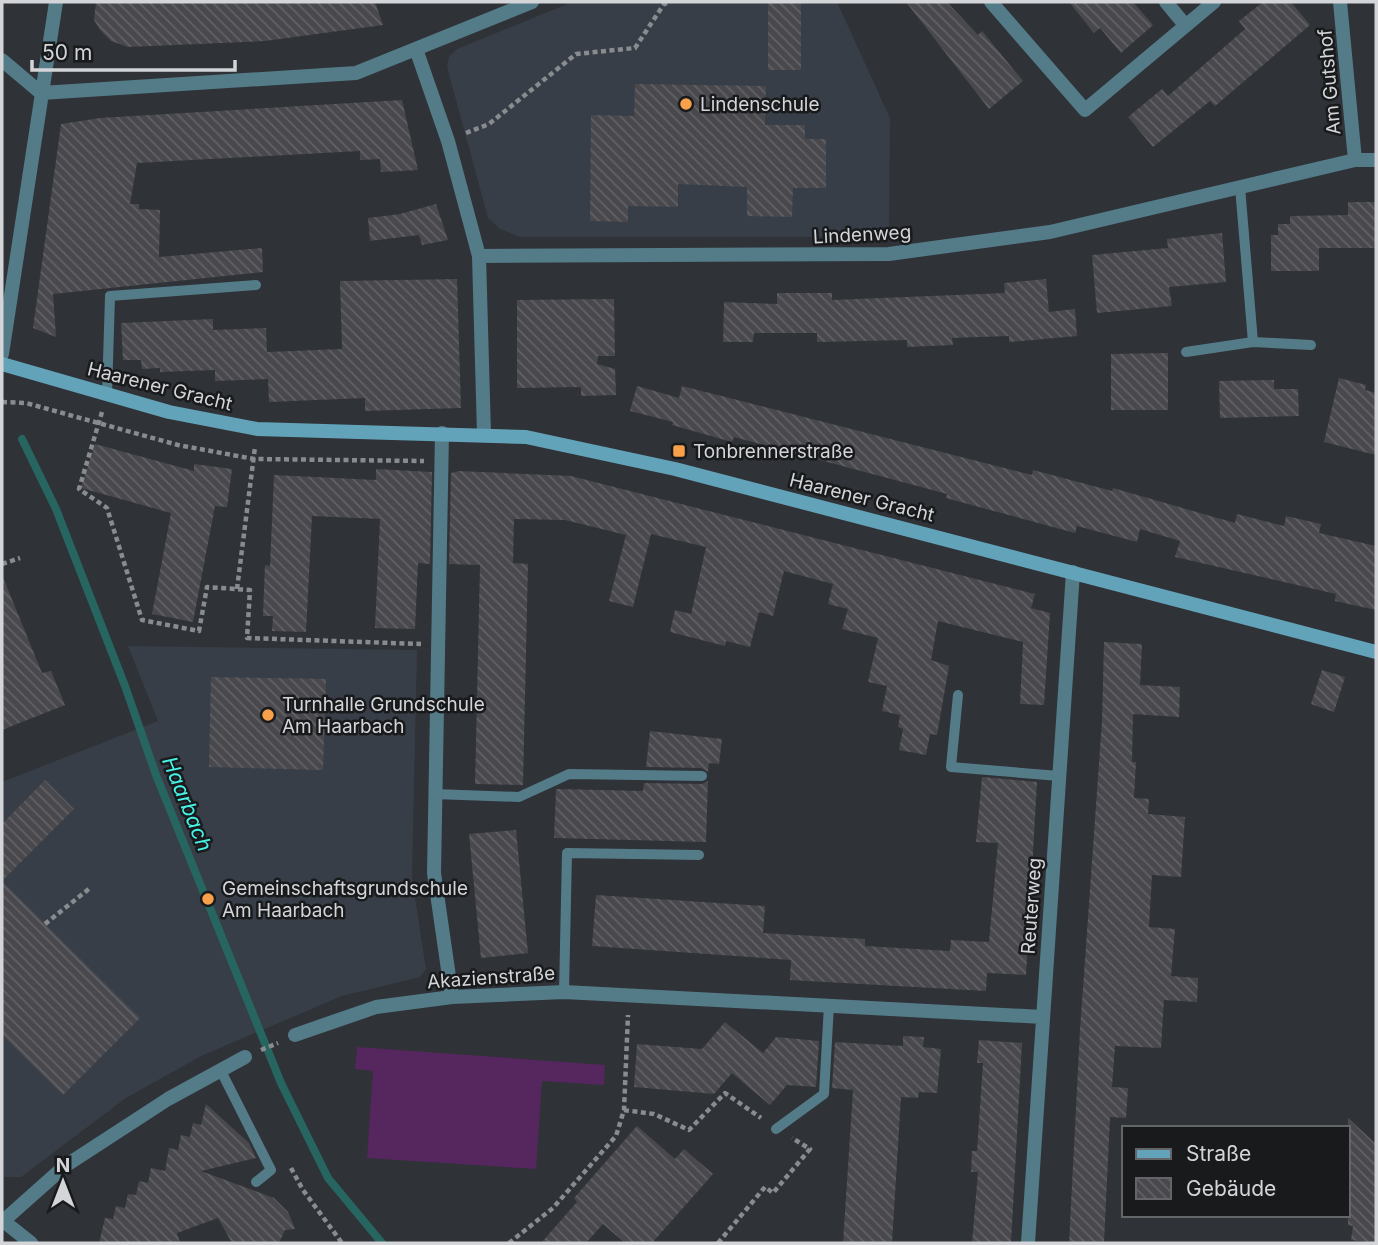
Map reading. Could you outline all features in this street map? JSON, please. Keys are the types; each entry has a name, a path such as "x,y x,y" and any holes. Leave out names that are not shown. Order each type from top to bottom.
{"main road":[{"name":"Haarener Gracht","path":"2,364 169,412 257,429 526,437 674,469 1376,652"}],"street":[{"path":"2,354 57,2"},
{"path":"2,60 41,93 356,73 532,2"},
{"path":"991,2 1085,110 1214,2"},
{"path":"1166,2 1185,25"},
{"name":"Am Gutshof","path":"1340,2 1356,160"},
{"path":"416,49 447,141 479,256 484,434"},
{"name":"Lindenweg","path":"479,256 889,254 1050,232 1356,160 1376,160"},
{"path":"442,433 436,645 434,873 452,997"},
{"name":"Reuterweg","path":"1028,1243 1073,572"},
{"name":"Akazienstraße","path":"295,1035 376,1007 452,997 564,992 629,993 1043,1017"},
{"path":"31,1243 2,1221 65,1166 168,1099 245,1057"}],"lane":[{"path":"1240,187 1253,342"},
{"path":"107,394 110,296 256,285"},
{"path":"1186,352 1253,342 1311,345"},
{"path":"958,695 951,767 1059,776"},
{"path":"434,794 519,797 569,774 702,776"},
{"path":"564,992 567,853 699,855"},
{"path":"776,1129 824,1094 829,1004"},
{"path":"220,1069 271,1170 256,1182"}],"path":[{"path":"447,141 489,124 576,54 635,48 664,4 670,2"},
{"path":"2,402 26,402 178,445 254,459 442,461"},
{"path":"99,423 79,489 107,508 142,620 199,631 207,587 250,590 247,638 436,645"},
{"path":"237,589 254,459"},
{"path":"2,565 20,558"},
{"path":"45,924 90,888"},
{"path":"509,1243 553,1208 616,1136 624,1110 629,993"},
{"path":"245,1057 295,1035"},
{"path":"624,1110 654,1114 689,1130 725,1093 810,1149 773,1193 765,1187 718,1243"}],"shaded area":[{"name":"Lindenschule","path":"572,2 837,2 890,118 889,237 520,237 500,229 488,218 447,67 449,57 457,49"},
{"name":"Gemeinschaftsgrundschule Am Haarbach","path":"128,646 417,650 412,878 426,969 420,977 342,996 201,1056 126,1098 21,1177 4,1177 2,782 158,721"},
{"path":"357,1047 605,1065 604,1085 542,1081 536,1169 367,1158 373,1071 355,1069"}],"building":[{"path":"96,2 375,2 383,25 265,41 128,47 111,41 100,30 94,20"},
{"path":"768,2 801,2 801,70 768,70"},
{"path":"906,2 947,2 978,35 982,31 1023,81 989,109"},
{"path":"1069,2 1133,2 1153,25 1121,53 1100,28 1094,33"},
{"path":"1263,2 1291,2 1310,25 1215,106 1210,101 1153,147 1128,117 1162,89 1168,96 1245,29 1239,21"},
{"path":"635,84 766,86 765,125 805,125 805,139 826,139 826,188 793,188 792,217 747,216 747,187 678,184 678,207 628,206 628,222 590,221 591,115 634,116"},
{"path":"402,100 418,170 381,172 380,159 360,160 360,151 137,163 130,204 139,204 139,209 160,210 159,257 262,248 263,272 53,294 56,337 33,328 61,124 100,118"},
{"path":"1348,202 1376,202 1376,248 1319,248 1319,271 1271,271 1271,235 1278,235 1278,224 1290,224 1290,216 1348,215"},
{"path":"436,204 448,240 422,245 419,235 370,241 368,218 400,214"},
{"path":"1222,233 1226,282 1169,287 1172,306 1097,313 1092,255 1168,248 1167,239"},
{"path":"457,279 461,408 365,411 365,398 269,402 268,379 215,381 215,370 160,372 160,368 142,369 141,360 123,360 121,323 213,319 213,330 266,328 267,352 342,349 340,281"},
{"path":"1046,279 1049,312 1075,309 1077,336 1009,342 1009,336 952,338 953,345 907,347 907,340 817,342 817,333 754,333 753,342 723,342 724,302 777,304 777,293 832,293 832,300 1005,293 1004,283"},
{"path":"614,299 615,356 598,356 597,364 615,369 616,395 581,396 581,387 517,388 517,300"},
{"path":"1168,353 1168,410 1111,410 1111,354"},
{"path":"1339,378 1366,385 1365,390 1376,393 1376,455 1324,442"},
{"path":"1274,380 1274,389 1298,389 1299,416 1220,418 1219,381"},
{"path":"637,386 679,398 682,386 1032,475 1033,470 1112,491 1113,488 1235,523 1237,514 1284,526 1286,516 1321,524 1319,533 1376,546 1376,610 1335,601 1336,594 1175,557 1180,541 1140,529 1137,542 1077,526 1075,533 946,498 947,494 734,437 732,442 672,425 673,422 630,411"},
{"path":"95,444 194,471 194,464 232,469 227,507 215,506 193,622 152,614 171,513 81,488"},
{"path":"376,469 432,472 430,564 418,563 415,629 375,628 380,519 312,516 306,632 272,631 273,616 263,616 265,565 270,566 274,475 376,480"},
{"path":"459,471 571,476 1035,594 1031,608 1050,613 1044,705 1020,704 1023,642 938,621 931,660 949,666 937,735 930,734 926,755 899,750 903,729 898,727 900,715 882,711 887,686 868,682 878,638 842,629 848,609 828,604 833,584 784,571 773,616 759,612 750,647 726,641 725,646 670,632 675,610 691,614 706,547 651,534 633,607 609,601 626,535 565,520 514,519 513,563 528,564 523,785 475,784 480,565 449,564 451,473"},
{"path":"2,575 42,673 51,671 65,705 2,730"},
{"path":"1104,642 1142,644 1140,685 1180,687 1179,717 1133,714 1132,762 1136,762 1134,798 1149,799 1148,814 1185,817 1181,877 1152,875 1149,927 1175,929 1171,976 1198,978 1197,1002 1164,1000 1161,1048 1115,1046 1112,1087 1128,1088 1126,1118 1110,1117 1104,1243 1069,1243 1080,1030 1102,721"},
{"path":"1322,670 1345,677 1334,712 1311,704"},
{"name":"Turnhalle Grundschule Am Haarbach","path":"211,677 326,679 323,770 209,767"},
{"path":"650,731 722,739 719,764 709,763 708,772 702,768 646,767"},
{"path":"982,777 1037,782 1026,975 987,973 986,991 790,980 791,960 592,946 596,895 765,906 763,933 865,939 865,946 950,951 951,940 989,942 998,843 976,842"},
{"path":"45,780 74,809 2,881 2,824"},
{"path":"708,781 706,842 554,838 556,789 643,791 644,783 702,784"},
{"path":"516,830 528,953 481,958 469,834"},
{"path":"2,881 140,1018 63,1095 2,1035"},
{"path":"725,1022 763,1053 776,1037 819,1041 816,1087 787,1085 770,1105 732,1073 714,1094 634,1087 637,1044 702,1049"},
{"path":"903,1036 924,1037 923,1047 941,1049 937,1093 919,1092 918,1098 901,1097 892,1243 843,1243 853,1090 832,1088 835,1042 903,1046"},
{"path":"979,1040 1022,1043 1011,1243 972,1243 978,1172 971,1172 972,1151 977,1151 983,1063 977,1063"},
{"path":"206,1104 249,1143 256,1158 201,1171 274,1198 288,1212 295,1229 285,1230 279,1243 232,1243 218,1218 177,1233 180,1243 99,1243 105,1218 113,1219 116,1206 125,1208 128,1194 136,1195 139,1181 148,1183 151,1168 165,1171 169,1148 178,1150 181,1135 190,1137 193,1123 201,1125"},
{"path":"1348,1118 1376,1144 1376,1243 1351,1240 1353,1226 1348,1225"},
{"path":"637,1126 675,1159 684,1149 713,1174 652,1243 625,1243 603,1224 586,1243 541,1243 577,1202 574,1198"}],"waterway":[{"name":"Haarbach","path":"22,439 56,509 125,686 156,775 281,1083 328,1178 382,1243"}],"place":[{"name":"Lindenschule","path":"686,104"},
{"name":"Tonbrennerstraße","path":"679,451"},
{"name":"Turnhalle Grundschule Am Haarbach","path":"268,715"},
{"name":"Gemeinschaftsgrundschule Am Haarbach","path":"208,899"}]}
